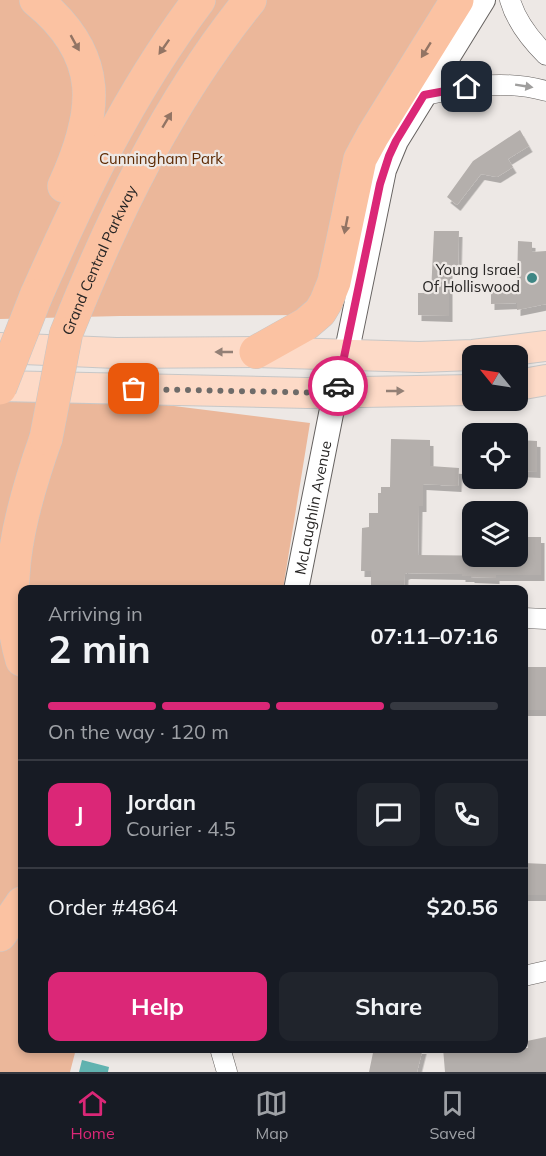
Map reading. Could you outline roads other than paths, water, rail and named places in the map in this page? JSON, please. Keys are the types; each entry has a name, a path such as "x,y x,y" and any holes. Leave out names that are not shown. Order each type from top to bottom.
{"highway":[{"path":"36,0 69,32 78,48 85,64 89,95 86,130 55,204 36,296"},
{"path":"0,387 36,296 81,197 122,117 158,56 199,0"},
{"name":"Grand Central Parkway","path":"0,506 37,434 72,319 131,186 164,124 201,66 250,0"},
{"path":"201,66 270,0"},
{"path":"256,352 306,324 320,312 326,302 334,282 360,159 457,0"},
{"path":"18,652 5,612 4,567 37,434"},
{"path":"0,935 18,909"}],"main road":[{"path":"0,348 116,353 256,352 444,357 546,346"},
{"path":"528,383 546,380"},
{"path":"0,387 336,393 462,390"}],"street":[{"path":"346,355 384,170 396,141 483,0"},
{"path":"510,0 513,10 533,42 546,55"},
{"path":"424,95 489,84 523,86 546,91"},
{"name":"McLaughlin Avenue","path":"297,585 336,393 346,355"},
{"path":"528,618 546,619"},
{"path":"528,975 546,971"},
{"path":"221,1053 227,1072"}],"water":[{"path":"82,1060 109,1067 108,1072 79,1072"}],"place":[{"name":"Young Israel Of Holliswood","path":"532,278"}],"park label":[{"name":"Cunningham Park","path":"161,158"}]}
